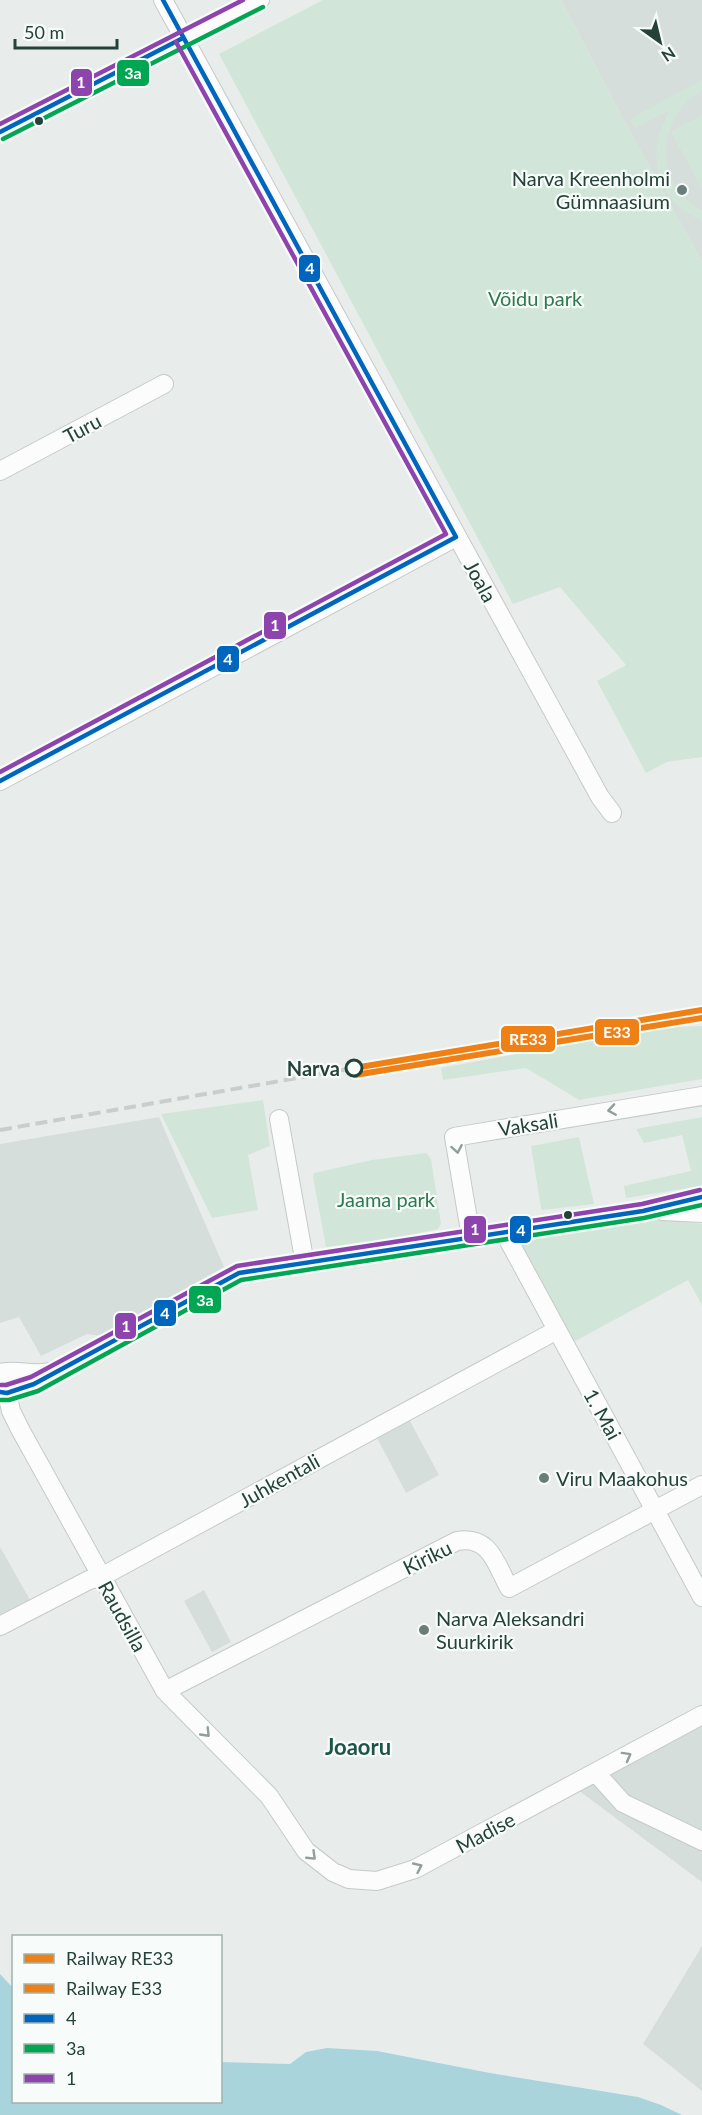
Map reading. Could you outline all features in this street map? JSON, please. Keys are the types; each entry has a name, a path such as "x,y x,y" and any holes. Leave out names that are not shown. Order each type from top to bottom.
{"street":[{"name":"Joala","path":"163,0 456,537 600,797 612,813"},
{"path":"0,132 260,0"},
{"name":"Turu","path":"0,471 164,384"},
{"path":"0,781 456,537"},
{"name":"Vaksali","path":"471,1237 454,1137 702,1096"},
{"path":"279,1119 305,1264"},
{"path":"4,1392 34,1384 239,1273 643,1211 702,1197"},
{"path":"643,1211 702,1213"},
{"name":"1. Mai","path":"504,1232 702,1597"},
{"name":"Juhkentali","path":"0,1626 101,1576 557,1330"},
{"path":"3,1372 42,1374 62,1368"},
{"name":"Raudsilla","path":"3,1372 15,1379 15,1386 4,1392 11,1411 165,1691 280,1810"},
{"name":"Kiriku","path":"165,1691 457,1541 469,1539 487,1548 509,1588 702,1485"},
{"name":"Madise","path":"280,1810 306,1851 320,1863 333,1872 350,1879 377,1881 415,1869 702,1715"},
{"path":"596,1773 623,1803 702,1841"}],"shaded area":[{"name":"Narva Kreenholmi Gümnaasium","path":"561,0 702,0 702,262 623,119"},
{"path":"159,1117 224,1267 102,1336 87,1334 41,1356 19,1317 0,1323 0,1144"},
{"path":"410,1421 439,1475 406,1493 377,1438"},
{"path":"0,1547 38,1614 0,1637"},
{"path":"204,1590 231,1642 212,1652 184,1601"},
{"path":"702,1722 702,1882 578,1790"},
{"path":"702,1946 702,2091 643,2044"}],"green space":[{"name":"Võidu park","path":"323,0 561,0 702,262 702,757 667,762 646,773 597,681 626,665 560,587 513,604 219,54"},
{"path":"702,80 702,91 686,103 675,117 668,134 666,151 668,169 675,185 686,199 702,210 702,221 673,201 664,188 659,174 656,158 658,143 662,126 670,110 635,128 630,119"},
{"path":"702,115 702,188 671,132"},
{"path":"702,1026 702,1079 579,1100 526,1068 443,1080 441,1068 657,1028"},
{"path":"263,1100 270,1146 248,1155 258,1210 212,1218 161,1114"},
{"path":"702,1117 702,1186 626,1198 624,1186 691,1171 682,1135 644,1143 636,1129"},
{"path":"579,1137 594,1204 542,1210 531,1146"},
{"name":"Jaama park","path":"426,1153 431,1159 441,1224 438,1229 391,1239 326,1247 314,1173 372,1160"},
{"path":"641,1216 702,1224 702,1305 688,1280 568,1345 509,1235"}],"water":[{"path":"0,1974 12,1987 12,2103 222,2103 222,2062 290,2064 306,2052 327,2048 377,2051 490,2073 638,2097 682,2115 0,2115"}],"railway":[{"path":"0,1130 354,1068"}],"rail line":[{"name":"RE33","path":"354,1068 702,1010"},
{"name":"E33","path":"355,1075 702,1018"}],"transit line":[{"name":"4","path":"163,0 456,537"},
{"name":"1","path":"0,124 243,0"},
{"name":"3a","path":"3,139 263,7"},
{"name":"4","path":"0,132 183,38"},
{"name":"1","path":"0,772 446,534 176,42"},
{"name":"4","path":"0,781 456,537"},
{"name":"1","path":"1,1385 31,1377 237,1266 642,1204 700,1190"},
{"name":"4","path":"0,1392 7,1393 34,1384 239,1273 643,1211 702,1197"},
{"name":"3a","path":"0,1400 9,1400 38,1391 241,1280 644,1218 702,1205"}],"place":[{"name":"Narva Kreenholmi Gümnaasium","path":"682,190"},
{"name":"Narva","path":"354,1068"},
{"name":"Viru Maakohus","path":"544,1478"},
{"name":"Narva Aleksandri Suurkirik","path":"424,1630"}],"district":[{"name":"Joaoru","path":"358,1746"}]}
